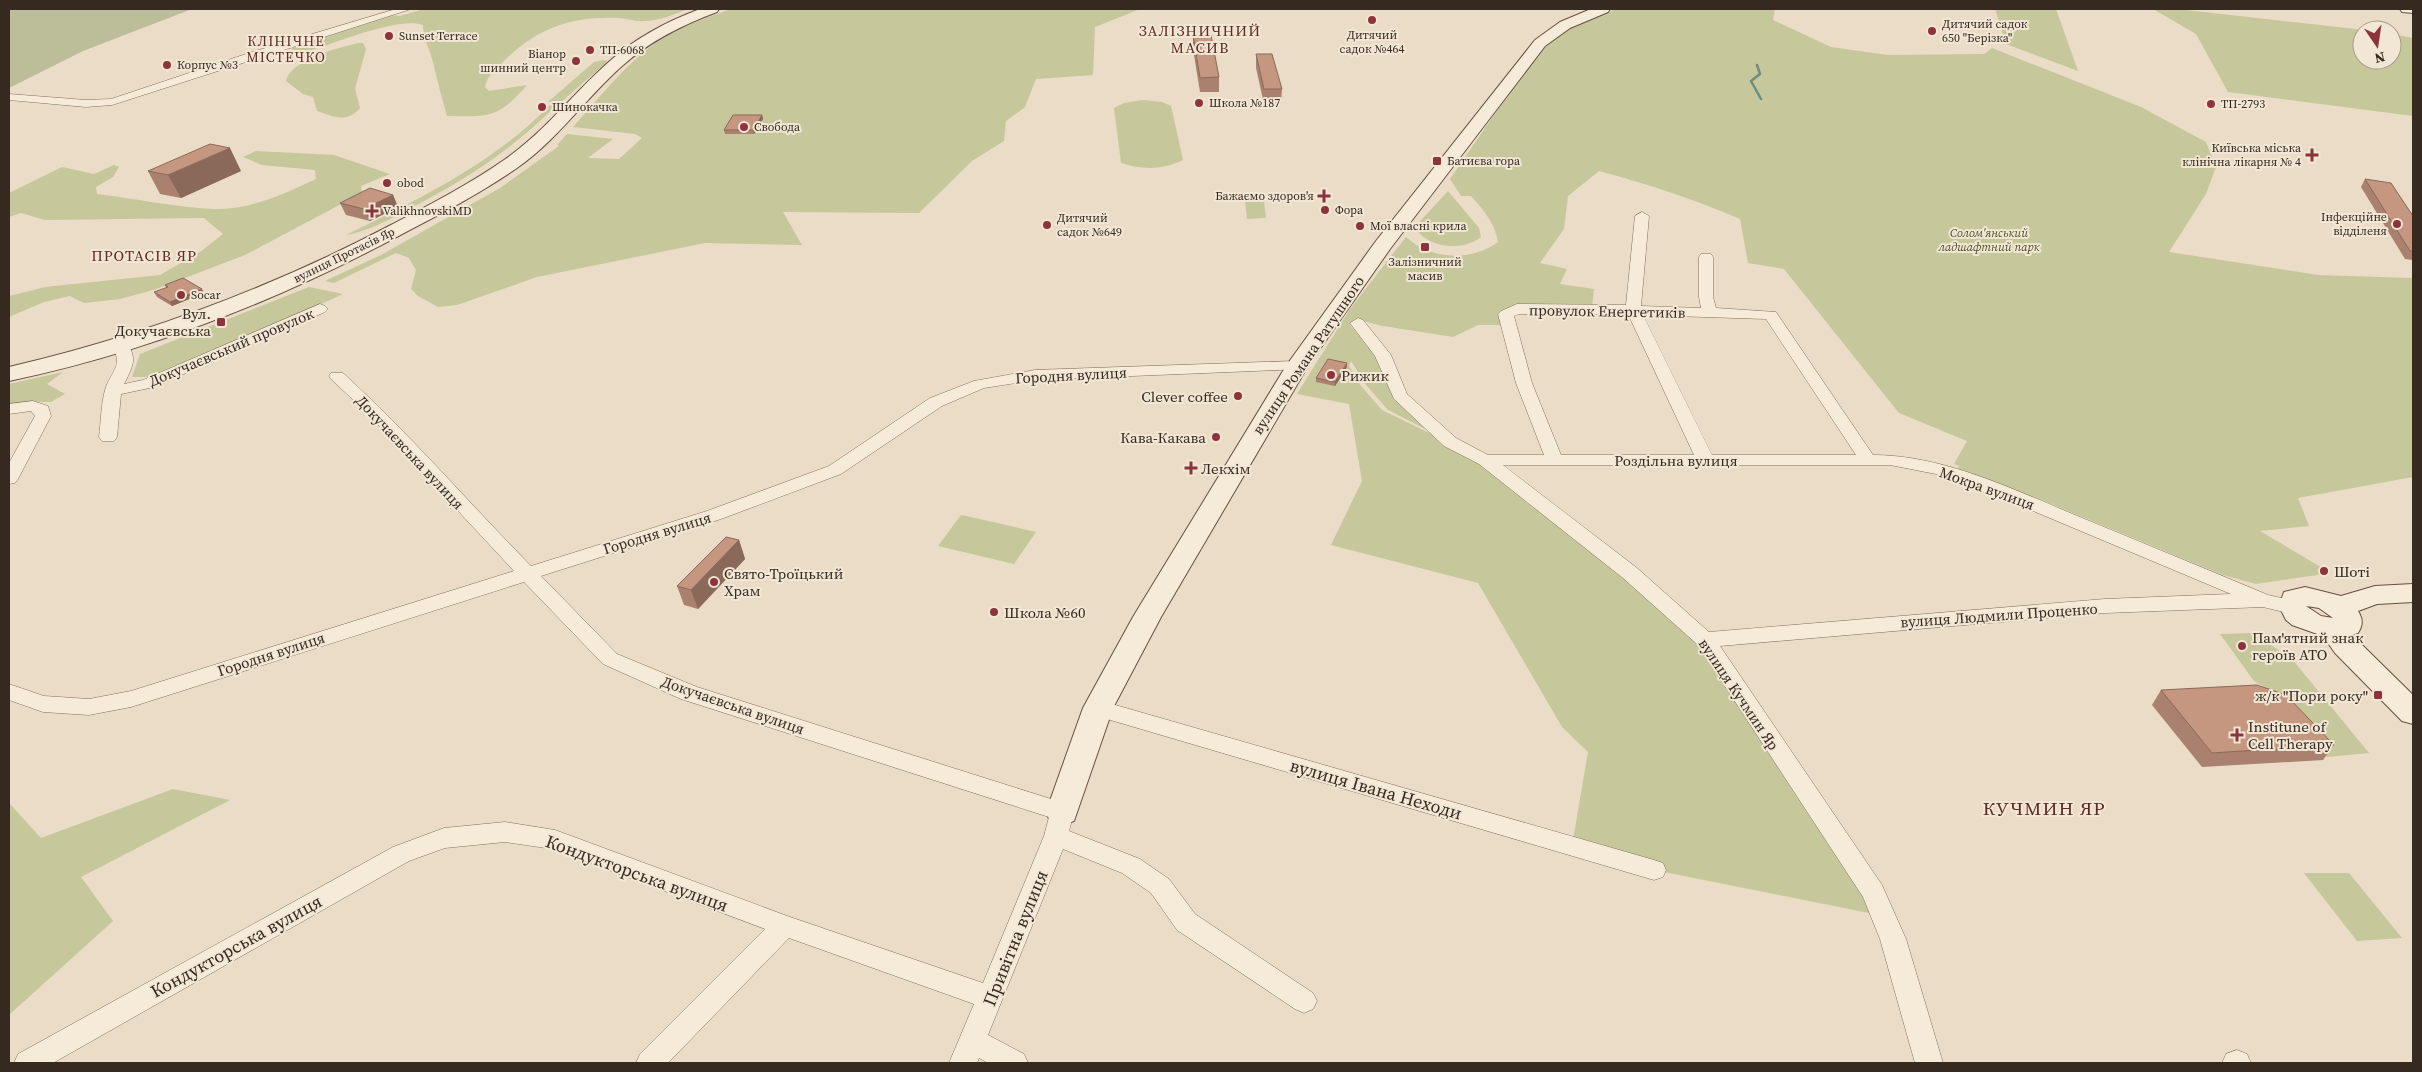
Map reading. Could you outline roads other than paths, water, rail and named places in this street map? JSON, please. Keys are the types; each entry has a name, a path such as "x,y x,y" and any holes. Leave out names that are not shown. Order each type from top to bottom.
{"street":[{"path":"9,97 37,96 84,104 112,102 253,55 406,9"},
{"name":"вулиця Протасів Яр","path":"9,374 121,346 209,316 369,245 470,190 502,169 536,144 611,68 638,45 672,25 712,9"},
{"name":"вулиця Романа Ратушного","path":"1059,824 1098,708 1147,617 1298,366 1384,245 1540,43 1565,25 1603,9"},
{"path":"2407,9 2413,10"},
{"path":"1642,216 1633,310 1706,461"},
{"path":"1706,257 1706,297 1710,313"},
{"name":"Докучаєвський провулок","path":"113,391 148,384 320,309"},
{"name":"провулок Енергетиків","path":"1554,459 1524,383 1506,314 1516,309 1633,310 1771,315 1868,460"},
{"name":"вулиця Кучмин Яр","path":"1358,323 1383,355 1400,396 1450,442 1484,460 1630,573 1705,640 1873,892 1893,939 1929,1063"},
{"name":"Докучаєвський провулок","path":"108,437 113,391 127,363 121,346"},
{"name":"Городня вулиця","path":"9,692 43,704 80,707 131,699 714,515 835,470 936,402 980,384 1035,375 1298,366"},
{"name":"Докучаєвська вулиця","path":"337,376 372,408 526,574 610,659 689,693 1059,824 1131,866 1160,886 1186,922 1304,1001"},
{"path":"9,409 33,406 42,410 43,416 9,479"},
{"name":"Роздільна вулиця","path":"1484,460 1868,460"},
{"name":"Мокра вулиця","path":"1868,460 1890,460 1940,469 2032,504 2263,600"},
{"path":"2292,607 2310,622 2336,618 2375,595 2413,593"},
{"name":"вулиця Людмили Проценко","path":"1705,640 1862,625 2105,606 2263,600 2292,607"},
{"path":"2336,618 2345,646 2413,713"},
{"name":"вулиця Івана Неходи","path":"1098,708 1654,870"},
{"name":"Привітна вулиця","path":"968,1052 1059,824"},
{"name":"Кондукторська вулиця","path":"28,1063 400,854 444,838 504,832 555,840 785,926 990,998"},
{"path":"650,1063 785,926"},
{"path":"968,1052 1014,1063"}],"waterway":[{"path":"1757,65 1760,74 1751,81 1761,99"}],"place":[{"name":"Дитячий садок №464","path":"1372,20"},
{"name":"Дитячий садок 650 \"Берізка\"","path":"1932,31"},
{"name":"Sunset Terrace","path":"389,36"},
{"name":"ТП-6068","path":"590,50"},
{"name":"Віанор шинний центр","path":"576,61"},
{"name":"Корпус №3","path":"167,65"},
{"name":"Школа №187","path":"1199,103"},
{"name":"ТП-2793","path":"2211,104"},
{"name":"Шинокачка","path":"542,107"},
{"name":"Свобода","path":"744,127"},
{"name":"Київська міська клінічна лікарня № 4","path":"2312,155"},
{"name":"Батиєва гора","path":"1437,161"},
{"name":"obod","path":"387,183"},
{"name":"Бажаємо здоров'я","path":"1324,196"},
{"name":"Фора","path":"1325,210"},
{"name":"ValikhnovskiMD","path":"372,211"},
{"name":"Інфекційне відділеня","path":"2397,224"},
{"name":"Дитячий садок №649","path":"1047,225"},
{"name":"Мої власні крила","path":"1360,226"},
{"name":"Залізничний масив","path":"1425,247"},
{"name":"Socar","path":"181,295"},
{"name":"Вул. Докучаєвська","path":"221,322"},
{"name":"Рижик","path":"1331,375"},
{"name":"Clever coffee","path":"1238,396"},
{"name":"Кава-Какава","path":"1216,437"},
{"name":"Лекхім","path":"1191,468"},
{"name":"Шоті","path":"2324,571"},
{"name":"Свято-Троїцький Храм","path":"714,582"},
{"name":"Школа №60","path":"994,612"},
{"name":"Пам'ятний знак героїв АТО","path":"2242,646"},
{"name":"ж/к \"Пори року\"","path":"2378,695"},
{"name":"Institune of Cell Therapy","path":"2237,735"}],"district":[{"name":"ЗАЛІЗНИЧНИЙ МАСИВ","path":"1200,38"},
{"name":"КЛІНІЧНЕ МІСТЕЧКО","path":"286,49"},
{"name":"ПРОТАСІВ ЯР","path":"144,255"},
{"name":"КУЧМИН ЯР","path":"2044,808"}],"park label":[{"name":"Солом'янський ладшафтний парк","path":"1989,240"}]}
